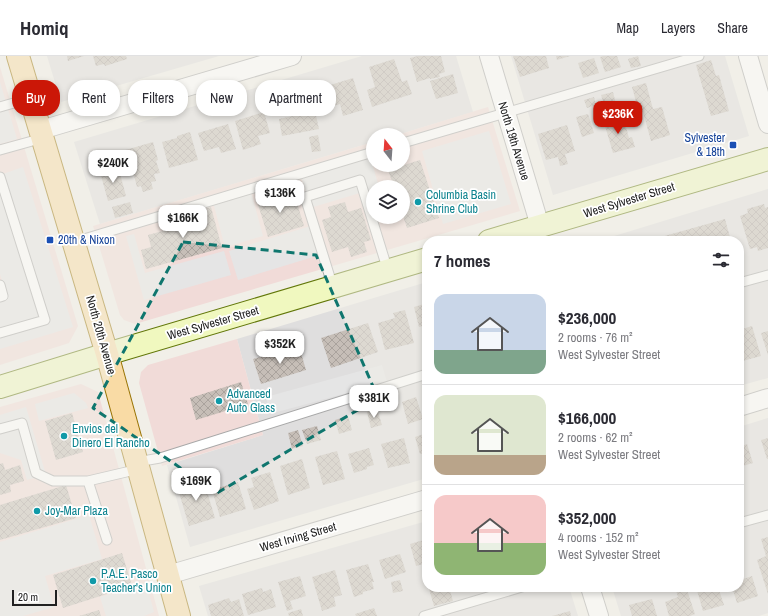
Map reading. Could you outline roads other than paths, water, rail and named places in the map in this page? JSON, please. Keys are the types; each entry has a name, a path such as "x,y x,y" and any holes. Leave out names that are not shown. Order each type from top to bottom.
{"main road":[{"name":"North 20th Avenue","path":"18,56 25,80"},
{"name":"North 20th Avenue","path":"36,116 108,354 180,616"}],"street":[{"path":"42,134 292,56"},
{"name":"North 19th Avenue","path":"489,56 540,226"},
{"path":"748,56 768,124"},
{"name":"West Sylvester Street","path":"506,236 768,159"},
{"name":"West Sylvester Street","path":"0,387 422,261"},
{"path":"744,405 768,398"},
{"name":"West Irving Street","path":"168,575 422,500"},
{"path":"592,592 599,616"}],"lane":[{"path":"410,141 699,56"},
{"path":"0,107 12,104"},
{"path":"0,150 42,134"},
{"path":"74,242 366,154"},
{"path":"0,177 45,320 0,333"},
{"path":"333,287 305,197 360,180 388,271"},
{"path":"744,282 768,275"},
{"path":"0,285 3,296 0,297"},
{"path":"0,429 22,423 36,474 53,481 88,481 422,376"},
{"path":"88,481 107,540"},
{"path":"744,522 768,515"},
{"path":"424,616 505,592"}],"place":[{"name":"Sylvester & 18th","path":"733,145"},
{"name":"Columbia Basin Shrine Club","path":"418,202"},
{"name":"20th & Nixon","path":"50,240"},
{"name":"Advanced Auto Glass","path":"219,401"},
{"name":"Envios del Dinero El Rancho","path":"64,436"},
{"name":"Joy-Mar Plaza","path":"37,511"},
{"name":"P.A.E. Pasco Teacher's Union","path":"93,581"}]}
